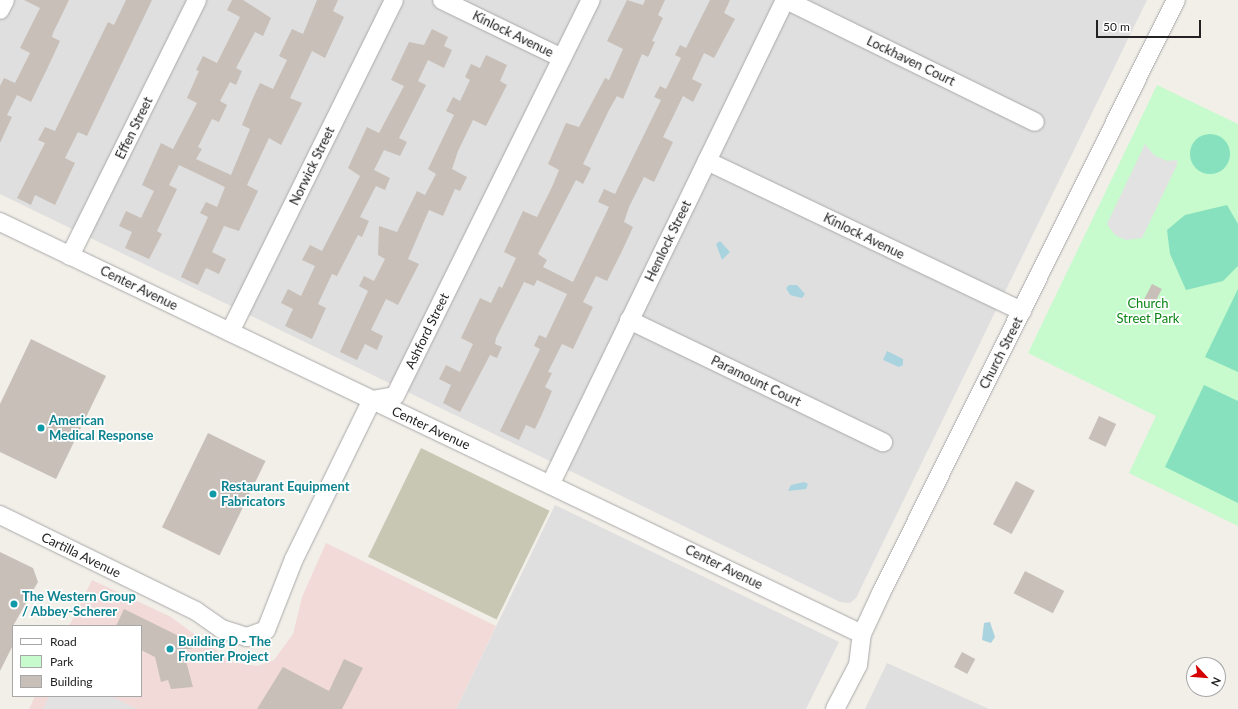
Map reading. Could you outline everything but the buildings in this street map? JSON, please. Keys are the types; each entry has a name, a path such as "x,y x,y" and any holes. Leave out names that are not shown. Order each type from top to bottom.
{"street":[{"path":"0,10 5,0"},
{"name":"Effen Street","path":"70,256 197,0"},
{"name":"Norwick Street","path":"230,332 394,0"},
{"name":"Kinlock Avenue","path":"442,0 562,58"},
{"name":"Ashford Street","path":"372,400 395,396 591,0"},
{"name":"Lockhaven Court","path":"786,0 1035,122"},
{"name":"Hemlock Street","path":"551,483 786,0"},
{"name":"Church Street","path":"835,709 858,665 862,634 1176,0"},
{"name":"Kinlock Avenue","path":"707,161 1022,311"},
{"name":"Center Avenue","path":"0,222 372,400 551,483 862,634"},
{"name":"Paramount Court","path":"629,320 883,442"},
{"name":"Cartilla Avenue","path":"0,515 196,611 222,629 247,637 266,630 274,617 294,559 372,400"}],"shaded area":[{"path":"0,0 1147,0 856,598 850,603 840,602 0,194"},
{"path":"1145,144 1154,155 1167,161 1177,160 1177,165 1142,238 1126,240 1115,235 1107,224"},
{"path":"421,448 550,511 496,619 368,557"},
{"path":"555,505 839,642 806,709 456,709"},
{"path":"326,543 496,626 456,709 29,709 35,697 142,697 142,625 70,625 92,580 171,617 232,662 257,666 274,660 293,634 302,597"},
{"path":"887,663 989,709 865,709"},
{"path":"49,697 113,697 137,709 43,709"}],"green space":[{"name":"Church Street Park","path":"1157,85 1238,124 1238,526 1129,473 1156,416 1028,353"},
{"path":"1206,134 1214,134 1221,137 1227,143 1230,154 1227,165 1221,171 1214,174 1206,174 1199,171 1193,165 1190,158 1190,150 1193,143 1199,137"},
{"path":"1227,205 1238,224 1238,266 1223,281 1186,290 1170,254 1167,230 1185,215"},
{"path":"1238,289 1238,372 1205,357"},
{"path":"1204,385 1238,401 1238,503 1165,467"}],"water":[{"path":"720,241 730,252 722,260 716,244"},
{"path":"789,285 797,285 805,294 802,298 790,295 786,288"},
{"path":"887,351 903,359 903,365 899,367 883,360"},
{"path":"804,482 808,484 806,489 788,491 791,485"},
{"path":"990,622 995,637 991,643 982,640 984,623"}],"place":[{"name":"American Medical Response","path":"41,428"},
{"name":"Restaurant Equipment Fabricators","path":"213,494"},
{"name":"The Western Group / Abbey-Scherer","path":"14,604"},
{"name":"Building D - The Frontier Project","path":"170,649"}]}
